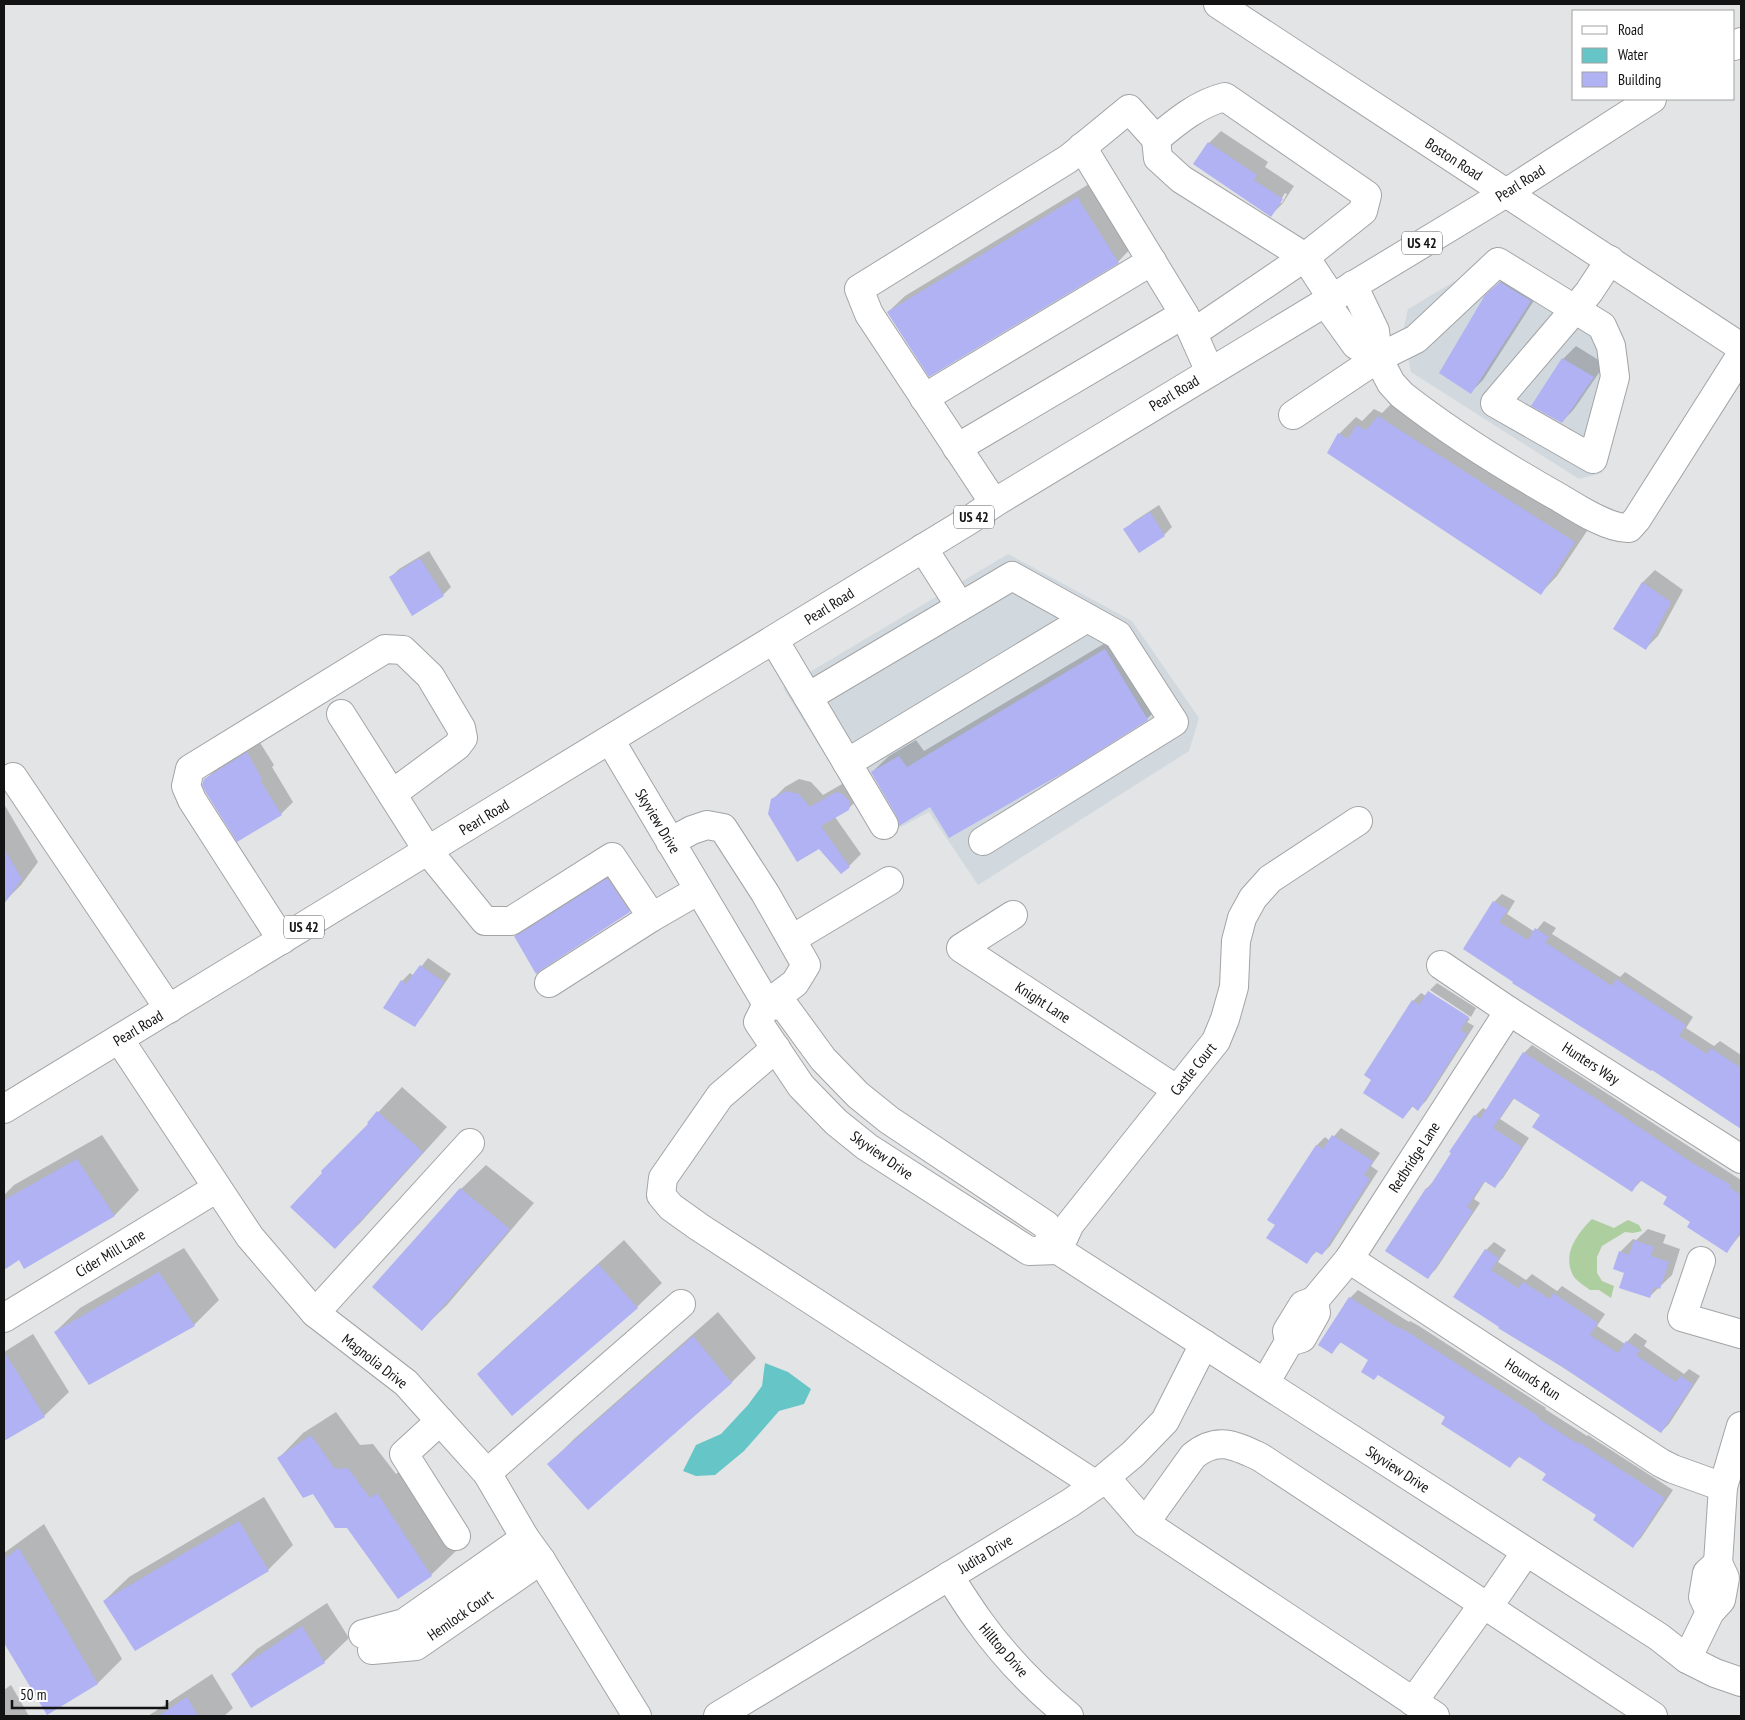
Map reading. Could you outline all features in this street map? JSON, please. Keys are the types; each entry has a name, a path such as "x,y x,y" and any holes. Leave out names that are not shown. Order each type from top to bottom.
{"street":[{"name":"Boston Road","path":"1218,4 1741,347"},
{"path":"957,448 1189,324 1305,257 1363,211 1367,195 1225,97 1214,100 1179,119 1156,139"},
{"name":"Pearl Road","path":"4,1109 774,640 994,503 1506,193 1650,100"},
{"path":"994,503 869,314 859,289 1068,159 1129,109 1156,139 1158,158 1181,179 1305,257 1336,295 1374,332 1378,358 1391,383 1402,395 1423,412 1488,456 1580,510 1620,529 1629,528 1637,519 1741,355"},
{"path":"1082,147 1189,324 1210,372"},
{"path":"1293,415 1378,358 1416,339 1498,262 1576,308 1602,326 1611,346 1615,377 1593,459 1495,403 1576,308 1589,292 1610,260"},
{"path":"924,398 1152,261"},
{"path":"923,548 960,606"},
{"path":"808,697 1012,576 1118,635 1174,722 983,841"},
{"path":"847,763 1087,618"},
{"path":"774,640 884,825"},
{"path":"282,940 192,800 186,786 190,769 385,649 403,650 430,676 461,728 463,738 457,746 392,794"},
{"path":"341,714 428,851 485,921 511,921 612,857 652,917"},
{"name":"Skyview Drive","path":"610,740 767,1004 758,1022 801,1086 836,1122 866,1147 1029,1251 1058,1250 1659,1637 1687,1659 1715,1673 1741,1682"},
{"path":"13,777 169,1009"},
{"name":"Castle Court","path":"1058,1250 1070,1224 1216,1041 1225,1019 1234,987 1236,941 1242,918 1253,898 1270,879 1358,821"},
{"path":"670,842 692,830 707,825 724,828 765,893 806,964 795,984 767,1004"},
{"path":"792,939 889,881"},
{"path":"549,983 652,917 699,890"},
{"name":"Knight Lane","path":"1013,915 961,948 1176,1089"},
{"name":"Hunters Way","path":"1441,965 1509,1011 1741,1159"},
{"path":"767,1004 786,1007 823,1059 858,1095 889,1120 1046,1225 1058,1250"},
{"name":"Redbridge Lane","path":"1265,1383 1290,1342 1287,1331 1303,1305 1314,1301 1349,1259 1509,1011"},
{"name":"Magnolia Drive","path":"119,1039 250,1237 286,1281 315,1313 406,1383 487,1473 524,1538 541,1560 637,1716"},
{"path":"776,1048 720,1096 663,1178 661,1195 671,1207 699,1226 1101,1481 1145,1523 1424,1709 1477,1613 1493,1600 1526,1552"},
{"path":"315,1313 470,1143"},
{"name":"Cider Mill Lane","path":"4,1318 217,1188"},
{"name":"Hounds Run","path":"1349,1259 1661,1463 1729,1495"},
{"path":"1701,1261 1682,1317 1741,1334"},
{"path":"487,1473 681,1304"},
{"name":"Judita Drive","path":"718,1716 1070,1503 1101,1481 1134,1454 1165,1421 1204,1344"},
{"path":"440,1420 404,1454 456,1536"},
{"path":"1687,1659 1710,1612 1721,1600 1725,1578 1718,1562 1741,1426"},
{"path":"1145,1523 1192,1456 1203,1448 1215,1444 1235,1446 1260,1457 1653,1716"},
{"name":"Hemlock Court","path":"524,1538 404,1623 368,1642 416,1646 541,1560"},
{"name":"Hilltop Drive","path":"949,1576 978,1621 1007,1657 1045,1697 1068,1716"}],"shaded area":[{"path":"1504,252 1616,324 1621,374 1602,473 1579,479 1411,372 1403,331 1408,309"},
{"path":"1008,554 1132,621 1199,718 1189,751 978,885 929,812 878,839 783,688"}],"green space":[{"path":"1592,1219 1614,1228 1628,1220 1639,1225 1642,1231 1625,1232 1602,1246 1597,1257 1597,1273 1602,1281 1614,1286 1611,1298 1599,1290 1590,1290 1574,1277 1570,1269 1569,1261 1572,1245"}],"water":[{"path":"765,1363 788,1372 811,1389 804,1404 779,1411 744,1451 715,1475 696,1476 683,1471 696,1445 721,1434 748,1405 762,1386"}],"building":[{"path":"1208,142 1257,175 1254,180 1283,199 1271,217 1193,164"},
{"path":"1077,197 1119,263 929,377 887,312"},
{"path":"1500,282 1531,301 1471,394 1439,373 1485,295"},
{"path":"1562,358 1594,377 1562,423 1531,406"},
{"path":"1378,416 1575,542 1541,595 1327,453 1338,433 1348,439 1356,425 1366,430"},
{"path":"1150,512 1165,536 1139,553 1123,529"},
{"path":"420,558 444,596 412,616 389,577"},
{"path":"1642,582 1671,602 1646,650 1613,629"},
{"path":"1105,649 1148,720 1070,769 949,838 930,807 899,826 897,817 871,772 899,756 907,767"},
{"path":"247,752 262,779 260,780 282,815 237,842 202,785 204,779"},
{"path":"786,791 799,794 810,807 836,792 843,794 850,802 849,810 821,826 850,867 841,874 819,849 797,862 768,814 771,799"},
{"path":"4,848 22,879 4,904"},
{"path":"607,878 630,912 536,974 514,936"},
{"path":"1493,901 1508,910 1499,922 1528,940 1535,928 1549,937 1545,942 1612,986 1616,979 1686,1025 1679,1036 1707,1054 1711,1048 1741,1068 1741,1129 1652,1070 1512,983 1463,949"},
{"path":"420,965 444,982 415,1027 383,1008 401,980 406,984"},
{"path":"1428,991 1469,1017 1460,1030 1467,1034 1418,1111 1412,1106 1403,1119 1363,1093 1371,1080 1364,1075 1412,1000 1419,1005"},
{"path":"1523,1052 1694,1164 1731,1185 1729,1187 1741,1195 1741,1231 1727,1253 1687,1227 1690,1222 1663,1204 1667,1197 1640,1180 1632,1192 1532,1127 1540,1115 1513,1098 1493,1128 1522,1147 1495,1188 1484,1181 1467,1207 1473,1211 1428,1279 1385,1251 1426,1188 1428,1189 1451,1153 1449,1152 1474,1115 1480,1119"},
{"path":"377,1111 423,1152 335,1249 290,1207 322,1173 321,1171 368,1124"},
{"path":"1332,1135 1373,1161 1364,1175 1370,1179 1322,1255 1315,1251 1307,1264 1266,1238 1275,1225 1267,1220 1316,1145 1323,1149"},
{"path":"77,1159 115,1216 24,1269 19,1260 4,1270 4,1200"},
{"path":"460,1188 510,1229 422,1331 372,1287"},
{"path":"1634,1240 1654,1247 1651,1256 1669,1262 1660,1289 1654,1287 1650,1298 1619,1288 1624,1273 1613,1269 1619,1251 1629,1255"},
{"path":"1485,1249 1499,1258 1491,1270 1518,1288 1523,1282 1550,1299 1553,1293 1598,1323 1590,1335 1618,1353 1626,1341 1640,1350 1636,1355 1676,1382 1680,1376 1693,1384 1661,1433 1453,1297"},
{"path":"598,1264 638,1308 512,1416 477,1374"},
{"path":"159,1272 195,1326 89,1385 54,1332"},
{"path":"1349,1297 1411,1334 1578,1444 1579,1442 1665,1498 1633,1548 1593,1520 1596,1515 1542,1480 1546,1474 1518,1456 1510,1468 1441,1424 1445,1417 1378,1375 1374,1380 1361,1372 1368,1360 1340,1342 1332,1354 1318,1345"},
{"path":"693,1336 732,1383 588,1510 547,1464"},
{"path":"4,1351 45,1417 4,1441"},
{"path":"311,1435 335,1469 348,1468 370,1498 377,1493 432,1576 398,1599 347,1528 335,1528 313,1494 303,1498 277,1458"},
{"path":"239,1521 269,1571 135,1651 103,1601"},
{"path":"19,1548 98,1684 47,1715 4,1643 4,1559"},
{"path":"302,1626 325,1663 251,1708 231,1674"},
{"path":"187,1697 198,1716 158,1716"}]}
